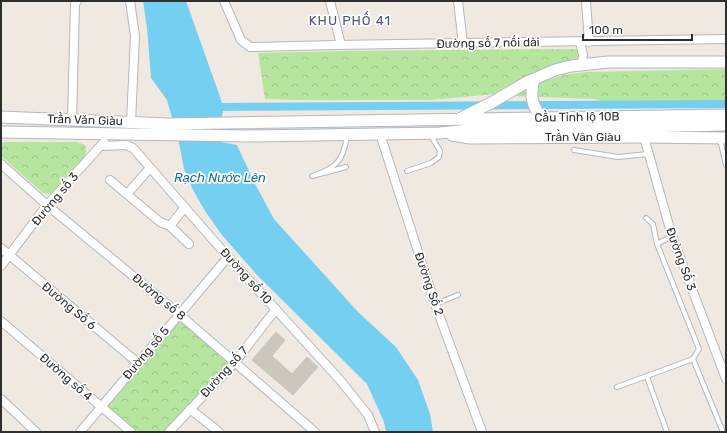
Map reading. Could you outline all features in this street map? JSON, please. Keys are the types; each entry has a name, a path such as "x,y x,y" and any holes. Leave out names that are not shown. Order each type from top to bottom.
{"main road":[{"path":"459,119 555,70 571,66 608,62 726,62"},
{"path":"531,82 534,108 542,117"},
{"name":"Cầu Tỉnh lộ 10B","path":"168,129 245,123 726,115"},
{"name":"Trần Văn Giàu","path":"1,117 130,122 168,129 246,136 454,132"},
{"name":"Cầu Tỉnh lộ 10B","path":"454,132 477,129 726,125"},
{"name":"Trần Văn Giàu","path":"1,132 112,134 168,129"},
{"name":"Trần Văn Giàu","path":"435,133 470,138 723,138"}],"street":[{"path":"72,119 75,4 78,1"},
{"path":"130,1 135,36 130,122"},
{"name":"Đường số 7 nối dài","path":"224,1 241,40 250,47 726,39"},
{"path":"330,1 341,45"},
{"path":"458,1 463,44"},
{"path":"586,1 589,42"},
{"path":"580,42 582,64"},
{"name":"Đường số 3","path":"1,266 48,205 112,134"},
{"name":"Đường Số 2","path":"380,134 436,304 482,432"},
{"name":"Đường Số 3","path":"644,137 672,236 726,379"},
{"name":"Đường số 10","path":"101,146 126,145 133,148 228,257 340,380 368,414 375,432"},
{"name":"Đường số 8","path":"1,164 48,205 180,314 315,432"},
{"path":"127,194 150,168"},
{"path":"110,180 148,213 160,222 170,226 189,244"},
{"path":"170,226 185,207"},
{"name":"Đường Số 6","path":"1,248 138,363"},
{"name":"Đường số 5","path":"80,432 228,257"},
{"name":"Đường số 7","path":"170,432 235,362 276,309"},
{"name":"Đường số 4","path":"1,321 131,432"},
{"path":"1,398 36,432"},
{"path":"190,409 219,432"}],"lane":[{"path":"407,171 431,163 439,158 440,151 435,133"},
{"path":"346,167 312,176 330,170 340,160 345,149 348,134"},
{"path":"723,138 726,165"},
{"path":"574,150 618,157 648,154"},
{"path":"617,387 693,359 699,349 657,244 653,224 646,218"},
{"path":"657,244 672,236"},
{"path":"436,304 458,295"},
{"path":"693,359 723,432"},
{"path":"647,377 667,432"}],"green space":[{"path":"579,49 579,62 551,68 506,87 495,94 432,100 265,99 258,53 342,51"},
{"path":"726,69 726,101 605,102 594,99 511,96 519,89 563,75 586,72"},
{"path":"77,142 85,145 86,151 84,159 68,179 58,189 49,194 43,193 1,156 1,143"},
{"path":"180,321 228,363 164,432 137,432 105,406"}],"water":[{"name":"Rạch Nước Lên","path":"143,1 186,1 224,108 215,141 237,145 254,182 274,219 358,312 396,347 418,380 430,414 433,432 386,432 384,422 367,384 257,275 222,235 205,211 193,190 184,169 179,143 167,100 151,78"}],"building":[{"path":"276,332 285,340 272,356 292,374 307,357 318,367 293,395 252,360"}],"waterway":[{"path":"215,107 726,104"}],"district":[{"name":"KHU PHỐ 41","path":"350,20"}]}
